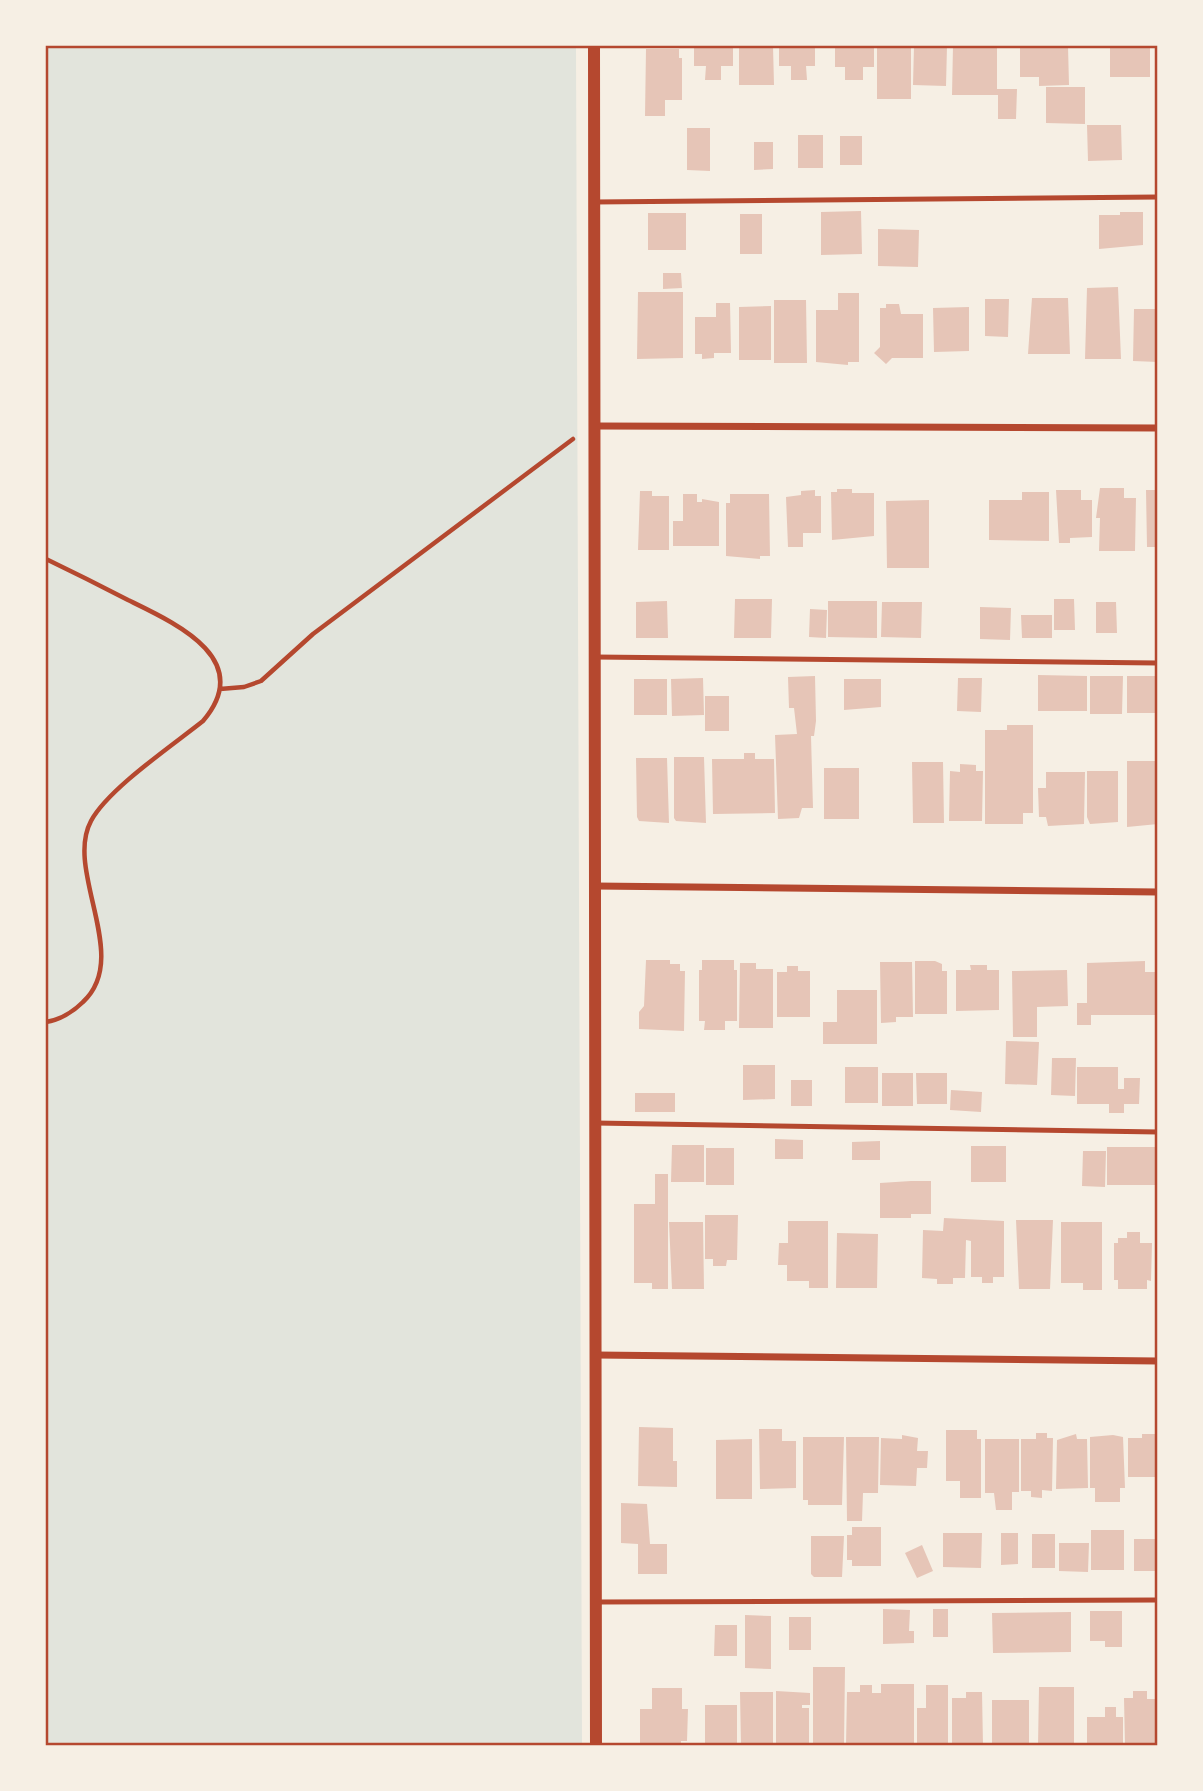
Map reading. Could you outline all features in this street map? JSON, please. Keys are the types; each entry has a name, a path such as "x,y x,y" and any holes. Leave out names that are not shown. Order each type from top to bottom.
{"street":[{"path":"594,46 596,1745"},
{"path":"595,426 1157,428"},
{"path":"595,886 1157,892"},
{"path":"596,1356 1157,1361"}],"lane":[{"path":"594,202 1157,197"},
{"path":"595,657 1157,663"},
{"path":"595,1124 1157,1132"},
{"path":"596,1602 1157,1600"}],"path":[{"path":"220,689 244,687 261,681 313,634 556,449 595,426"},
{"path":"46,559 187,631 216,661 220,689 216,706 202,721 102,804 89,824 85,848 102,968 88,998 74,1011 46,1022"}],"shaded area":[{"path":"46,46 576,46 582,1745 46,1745"}],"building":[{"path":"694,46 733,46 733,66 721,66 721,80 705,80 706,66 694,66"},
{"path":"739,46 773,46 774,85 739,85"},
{"path":"779,46 815,46 815,66 806,66 807,80 791,80 791,66 779,66"},
{"path":"835,46 874,46 874,67 863,67 863,80 845,80 845,67 835,67"},
{"path":"877,46 911,46 911,99 877,99"},
{"path":"914,46 947,46 946,86 913,85"},
{"path":"953,46 997,46 997,89 1017,89 1016,119 998,119 998,95 952,95"},
{"path":"1020,46 1068,46 1069,85 1039,86 1039,77 1020,77"},
{"path":"1110,46 1150,46 1150,77 1110,77"},
{"path":"646,49 679,49 679,58 682,58 682,100 665,100 665,116 645,116"},
{"path":"1046,87 1085,87 1085,124 1046,123"},
{"path":"1087,125 1121,125 1122,160 1088,161"},
{"path":"687,128 710,128 710,171 687,170"},
{"path":"798,135 823,135 823,168 798,168"},
{"path":"840,136 862,136 862,165 840,165"},
{"path":"754,142 773,142 773,169 754,170"},
{"path":"861,211 862,254 821,255 821,212"},
{"path":"1120,212 1143,212 1143,245 1099,249 1099,215 1120,215"},
{"path":"648,213 686,213 686,250 648,250"},
{"path":"740,214 762,214 762,254 740,254"},
{"path":"878,229 919,230 918,267 878,266"},
{"path":"663,273 681,273 682,288 663,289"},
{"path":"1118,287 1121,359 1085,359 1087,288"},
{"path":"638,292 683,292 683,358 637,359"},
{"path":"838,293 859,293 859,362 848,362 848,365 816,362 816,310 838,310"},
{"path":"1032,298 1068,298 1070,354 1028,354"},
{"path":"985,299 1009,299 1008,337 985,336"},
{"path":"774,300 806,300 807,363 774,363"},
{"path":"716,303 730,303 731,353 714,353 714,358 702,359 702,354 695,354 695,317 716,317"},
{"path":"886,304 899,304 901,314 923,314 923,358 892,358 886,364 874,353 880,347 880,308 886,308"},
{"path":"771,306 771,360 739,360 739,307"},
{"path":"969,307 969,351 934,352 933,308"},
{"path":"1134,309 1158,309 1158,362 1133,361"},
{"path":"1100,488 1124,488 1124,498 1136,498 1135,551 1099,551 1100,518 1096,518"},
{"path":"837,489 852,489 852,493 874,493 874,536 832,540 831,492 837,492"},
{"path":"815,490 815,496 821,496 821,533 803,533 803,547 788,547 786,497 801,495 801,491"},
{"path":"1056,490 1081,490 1081,500 1092,500 1092,537 1070,538 1070,543 1059,543"},
{"path":"1146,490 1158,490 1158,547 1147,547"},
{"path":"640,491 652,491 652,496 669,496 669,550 638,550"},
{"path":"1022,492 1049,492 1049,541 989,540 989,500 1022,500"},
{"path":"683,494 697,494 697,502 702,502 702,499 719,502 719,546 673,546 673,521 683,521"},
{"path":"730,494 769,494 770,556 760,556 760,559 726,556 726,503 730,503"},
{"path":"929,500 929,568 887,568 886,501"},
{"path":"735,599 772,599 771,638 734,638"},
{"path":"1054,599 1074,599 1075,630 1054,630"},
{"path":"667,601 668,638 636,638 636,602"},
{"path":"828,601 877,601 877,638 828,637"},
{"path":"882,602 922,602 921,638 881,637"},
{"path":"1096,602 1116,602 1117,633 1096,633"},
{"path":"980,607 1011,608 1010,640 980,639"},
{"path":"810,609 827,610 826,638 809,637"},
{"path":"1021,615 1052,615 1052,638 1022,638"},
{"path":"1038,675 1087,676 1087,711 1038,711"},
{"path":"815,676 816,721 814,736 811,736 813,808 802,808 799,818 778,819 775,735 797,734 794,708 789,708 788,677"},
{"path":"1090,676 1123,676 1122,714 1090,714"},
{"path":"1127,676 1158,676 1158,713 1127,713"},
{"path":"703,678 704,715 672,716 671,679"},
{"path":"958,678 982,678 981,712 957,711"},
{"path":"634,679 667,679 667,715 634,715"},
{"path":"844,679 881,679 881,707 844,710"},
{"path":"705,696 729,696 729,731 705,731"},
{"path":"1007,725 1033,725 1033,813 1023,813 1023,824 985,824 985,730 1007,730"},
{"path":"744,753 755,753 755,759 774,759 775,813 713,814 712,759 744,759"},
{"path":"674,757 704,757 706,823 676,821 674,818"},
{"path":"636,758 667,758 669,823 639,821"},
{"path":"1127,761 1158,761 1158,824 1127,827"},
{"path":"912,762 943,762 944,823 913,823"},
{"path":"960,764 976,765 976,771 983,771 982,821 949,821 950,771 960,772"},
{"path":"824,768 859,768 859,819 824,819"},
{"path":"1087,771 1118,771 1118,822 1090,824 1087,817"},
{"path":"1046,772 1085,772 1084,824 1048,826 1046,817 1039,817 1038,788 1046,788"},
{"path":"646,960 670,960 670,964 680,964 680,971 685,971 684,1031 639,1029 639,1012 644,1006"},
{"path":"702,960 734,960 734,970 737,970 737,1021 725,1021 725,1030 704,1030 705,1021 699,1021 699,970 702,970"},
{"path":"915,961 935,961 942,964 942,971 947,971 947,1014 915,1014"},
{"path":"1145,961 1145,972 1158,972 1158,1015 1091,1015 1091,1025 1077,1025 1077,1003 1087,1003 1087,963"},
{"path":"880,962 912,962 913,1017 896,1017 896,1022 881,1023"},
{"path":"740,963 756,963 756,969 773,969 773,1028 739,1028"},
{"path":"970,965 987,965 987,970 999,970 999,1010 956,1011 956,970 971,970"},
{"path":"787,966 798,966 798,971 810,971 810,1017 777,1017 777,972 787,972"},
{"path":"1067,970 1068,1006 1037,1007 1037,1037 1013,1037 1012,971"},
{"path":"837,990 877,990 877,1044 823,1044 823,1022 837,1022"},
{"path":"1006,1041 1039,1042 1037,1085 1005,1084"},
{"path":"1052,1058 1076,1058 1075,1096 1051,1095"},
{"path":"743,1065 775,1065 775,1099 743,1100"},
{"path":"845,1067 878,1067 878,1103 845,1103"},
{"path":"1077,1067 1118,1067 1118,1089 1124,1089 1124,1078 1140,1078 1139,1104 1124,1104 1124,1113 1109,1113 1109,1104 1077,1104"},
{"path":"882,1073 913,1073 913,1106 882,1106"},
{"path":"916,1073 947,1073 947,1104 917,1104"},
{"path":"791,1080 812,1080 812,1106 791,1106"},
{"path":"951,1090 982,1092 981,1112 950,1110"},
{"path":"635,1093 675,1093 675,1112 635,1112"},
{"path":"775,1139 803,1140 803,1159 775,1159"},
{"path":"880,1141 880,1160 852,1160 852,1142"},
{"path":"672,1145 704,1145 704,1182 671,1182"},
{"path":"971,1146 1006,1146 1006,1182 971,1182"},
{"path":"1107,1147 1157,1147 1157,1185 1107,1185"},
{"path":"706,1148 734,1148 734,1185 706,1185"},
{"path":"1083,1151 1106,1151 1105,1187 1082,1186"},
{"path":"655,1174 668,1174 668,1289 652,1289 652,1283 634,1283 634,1204 655,1204"},
{"path":"931,1181 931,1214 911,1214 911,1218 880,1218 880,1183"},
{"path":"705,1215 738,1215 737,1260 727,1260 726,1266 713,1266 713,1259 705,1259"},
{"path":"944,1218 1004,1221 1004,1277 993,1277 993,1283 982,1283 982,1277 971,1277 971,1241 966,1240 965,1278 953,1278 953,1284 937,1284 937,1279 922,1278 923,1230 943,1231"},
{"path":"1016,1220 1053,1220 1050,1289 1019,1289"},
{"path":"788,1221 828,1221 828,1288 809,1288 809,1281 787,1281 787,1265 778,1265 779,1243 788,1243"},
{"path":"669,1222 703,1222 704,1289 672,1289"},
{"path":"1061,1222 1102,1222 1102,1290 1083,1290 1083,1283 1061,1283"},
{"path":"1127,1232 1140,1232 1140,1243 1152,1243 1151,1281 1147,1280 1147,1289 1118,1289 1118,1280 1114,1280 1114,1243 1118,1243 1118,1238 1127,1238"},
{"path":"837,1233 878,1234 877,1288 836,1288"},
{"path":"639,1427 673,1428 673,1461 677,1461 677,1487 638,1486"},
{"path":"759,1429 782,1429 782,1441 796,1441 796,1488 760,1489"},
{"path":"946,1430 977,1430 977,1439 981,1439 981,1498 960,1498 960,1481 946,1481"},
{"path":"1036,1433 1047,1433 1047,1438 1053,1438 1052,1491 1042,1490 1042,1498 1031,1497 1031,1491 1021,1491 1021,1439 1036,1439"},
{"path":"1076,1434 1077,1439 1087,1439 1088,1488 1056,1489 1057,1440"},
{"path":"1142,1434 1157,1434 1156,1477 1128,1477 1128,1438 1142,1438"},
{"path":"902,1435 918,1438 917,1451 928,1451 927,1468 917,1468 916,1486 880,1485 881,1438 902,1439"},
{"path":"803,1437 844,1437 842,1505 808,1505 808,1500 803,1500"},
{"path":"846,1437 879,1437 878,1493 863,1493 862,1521 847,1521"},
{"path":"1090,1437 1123,1437 1125,1488 1120,1488 1120,1502 1095,1502 1095,1488 1090,1488"},
{"path":"752,1439 752,1499 716,1499 716,1440"},
{"path":"985,1439 1019,1439 1019,1492 1012,1492 1012,1510 996,1510 994,1493 985,1493"},
{"path":"621,1503 647,1504 650,1544 667,1544 667,1574 638,1574 638,1544 621,1543"},
{"path":"852,1527 881,1527 881,1566 852,1566 852,1560 847,1560 847,1535 852,1535"},
{"path":"1091,1530 1124,1530 1124,1570 1091,1570"},
{"path":"943,1533 982,1533 981,1568 943,1567"},
{"path":"1001,1533 1018,1533 1018,1564 1001,1565"},
{"path":"1032,1534 1055,1534 1055,1568 1032,1568"},
{"path":"811,1536 844,1536 842,1577 814,1577 811,1574"},
{"path":"1134,1539 1158,1539 1158,1571 1134,1571"},
{"path":"1059,1543 1089,1543 1088,1572 1059,1571"},
{"path":"922,1545 933,1571 917,1578 905,1553"},
{"path":"883,1609 910,1610 909,1631 914,1631 914,1643 883,1644"},
{"path":"933,1609 948,1609 948,1637 933,1637"},
{"path":"1090,1611 1122,1611 1122,1647 1105,1647 1105,1641 1090,1641"},
{"path":"1071,1612 1071,1652 993,1653 992,1613"},
{"path":"745,1615 771,1616 771,1669 745,1668"},
{"path":"789,1617 811,1617 811,1650 789,1650"},
{"path":"715,1625 737,1625 737,1656 714,1656"},
{"path":"813,1667 845,1667 844,1746 813,1746"},
{"path":"881,1684 914,1684 914,1744 846,1746 847,1692 860,1692 860,1685 872,1685 872,1693 881,1693"},
{"path":"926,1685 948,1685 948,1746 917,1746 917,1708 926,1708"},
{"path":"1039,1687 1074,1687 1074,1746 1038,1746"},
{"path":"652,1688 682,1688 682,1709 688,1709 687,1741 681,1741 681,1746 640,1746 640,1709 652,1709"},
{"path":"776,1691 810,1693 810,1705 802,1705 802,1708 809,1708 809,1746 776,1746"},
{"path":"1133,1691 1147,1691 1147,1699 1158,1699 1158,1746 1125,1746 1124,1698 1133,1698"},
{"path":"740,1692 773,1692 773,1746 741,1746"},
{"path":"966,1692 982,1692 983,1746 952,1746 952,1698 966,1698"},
{"path":"992,1700 1029,1700 1029,1746 992,1746"},
{"path":"705,1705 737,1705 737,1746 705,1746"},
{"path":"1105,1707 1116,1707 1116,1717 1123,1717 1123,1746 1087,1746 1087,1717 1105,1717"}]}
